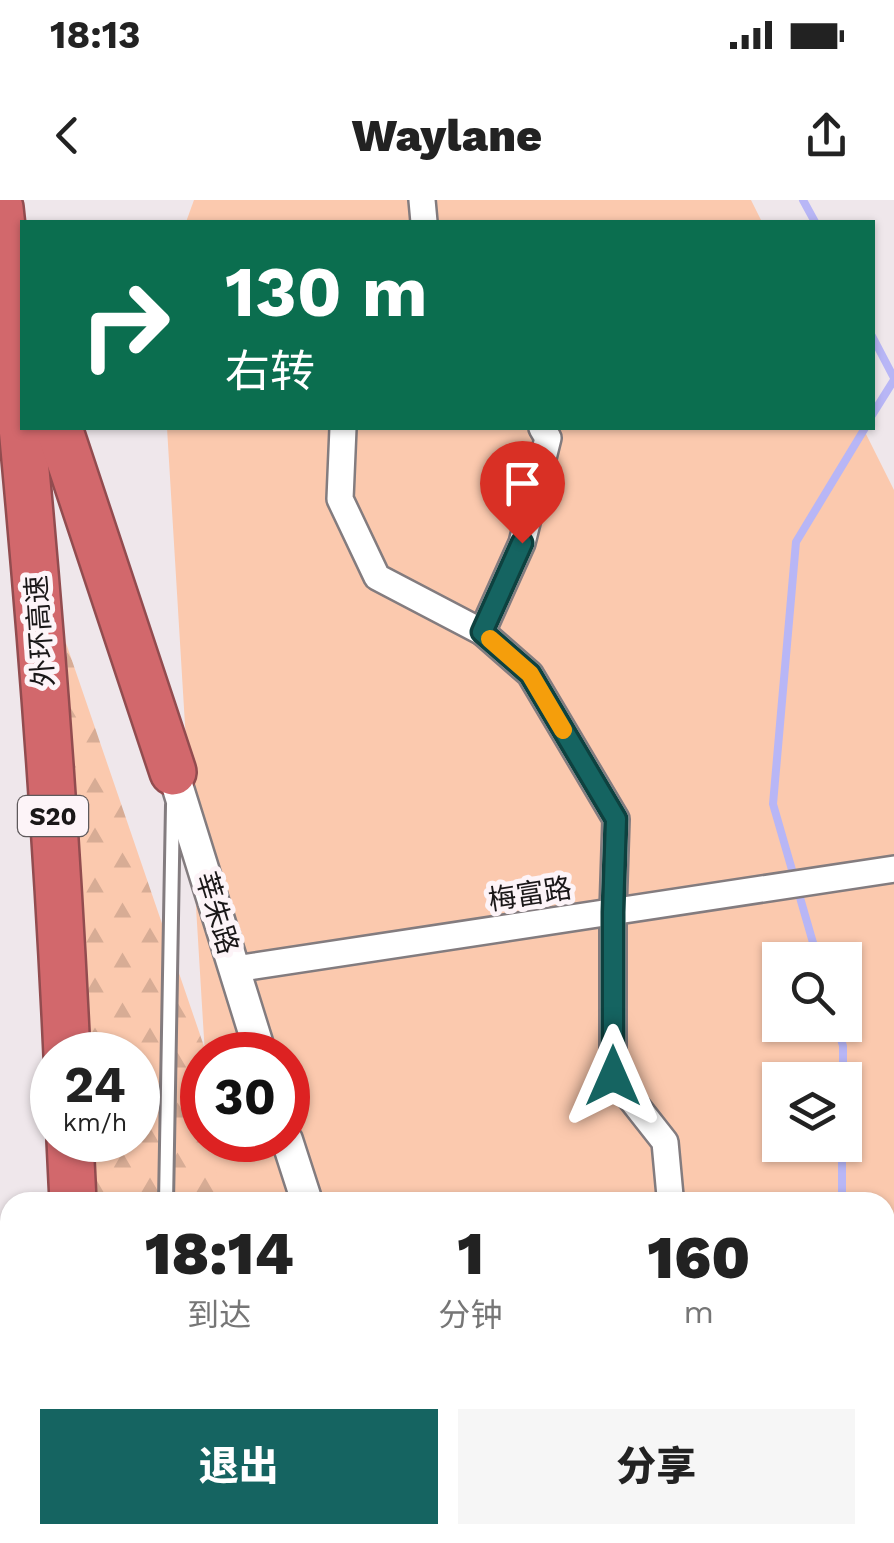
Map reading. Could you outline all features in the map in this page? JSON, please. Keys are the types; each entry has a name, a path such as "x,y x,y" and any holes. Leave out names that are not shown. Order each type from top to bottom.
{"highway":[{"name":"外环高速","path":"0,208 19,355"},
{"name":"外环高速","path":"25,430 50,764 65,1032"},
{"path":"60,430 174,772"},
{"path":"71,1162 73,1192"}],"street":[{"path":"343,430 340,499 377,576 482,632 530,674 616,819 613,1076 665,1142 670,1192"},
{"path":"482,632 522,543 548,438 543,430"},
{"name":"莘朱路","path":"174,772 254,1032"},
{"name":"梅富路","path":"235,969 894,869"},
{"path":"295,1162 304,1192"}],"lane":[{"path":"166,1192 174,772"}],"green space":[{"path":"194,200 751,200 761,220 187,220"},
{"path":"167,430 864,430 894,490 894,1192 218,1192 215,1162 310,1162 310,1032 204,1032"},
{"path":"66,643 199,1032 180,1032 180,1162 243,1162 254,1192 96,1192 94,1162 160,1162 160,1032 88,1032"}],"waterway":[{"path":"803,200 814,220"},
{"path":"875,342 894,378"},
{"path":"875,410 894,380"},
{"path":"813,942 773,804 796,542 864,430"},
{"path":"842,1042 843,1062"},
{"path":"842,1162 842,1192"}],"slow traffic":[{"path":"490,639 530,674 563,730"}],"route":[{"path":"522,543 482,632 530,674 616,819 613,1076"}]}
